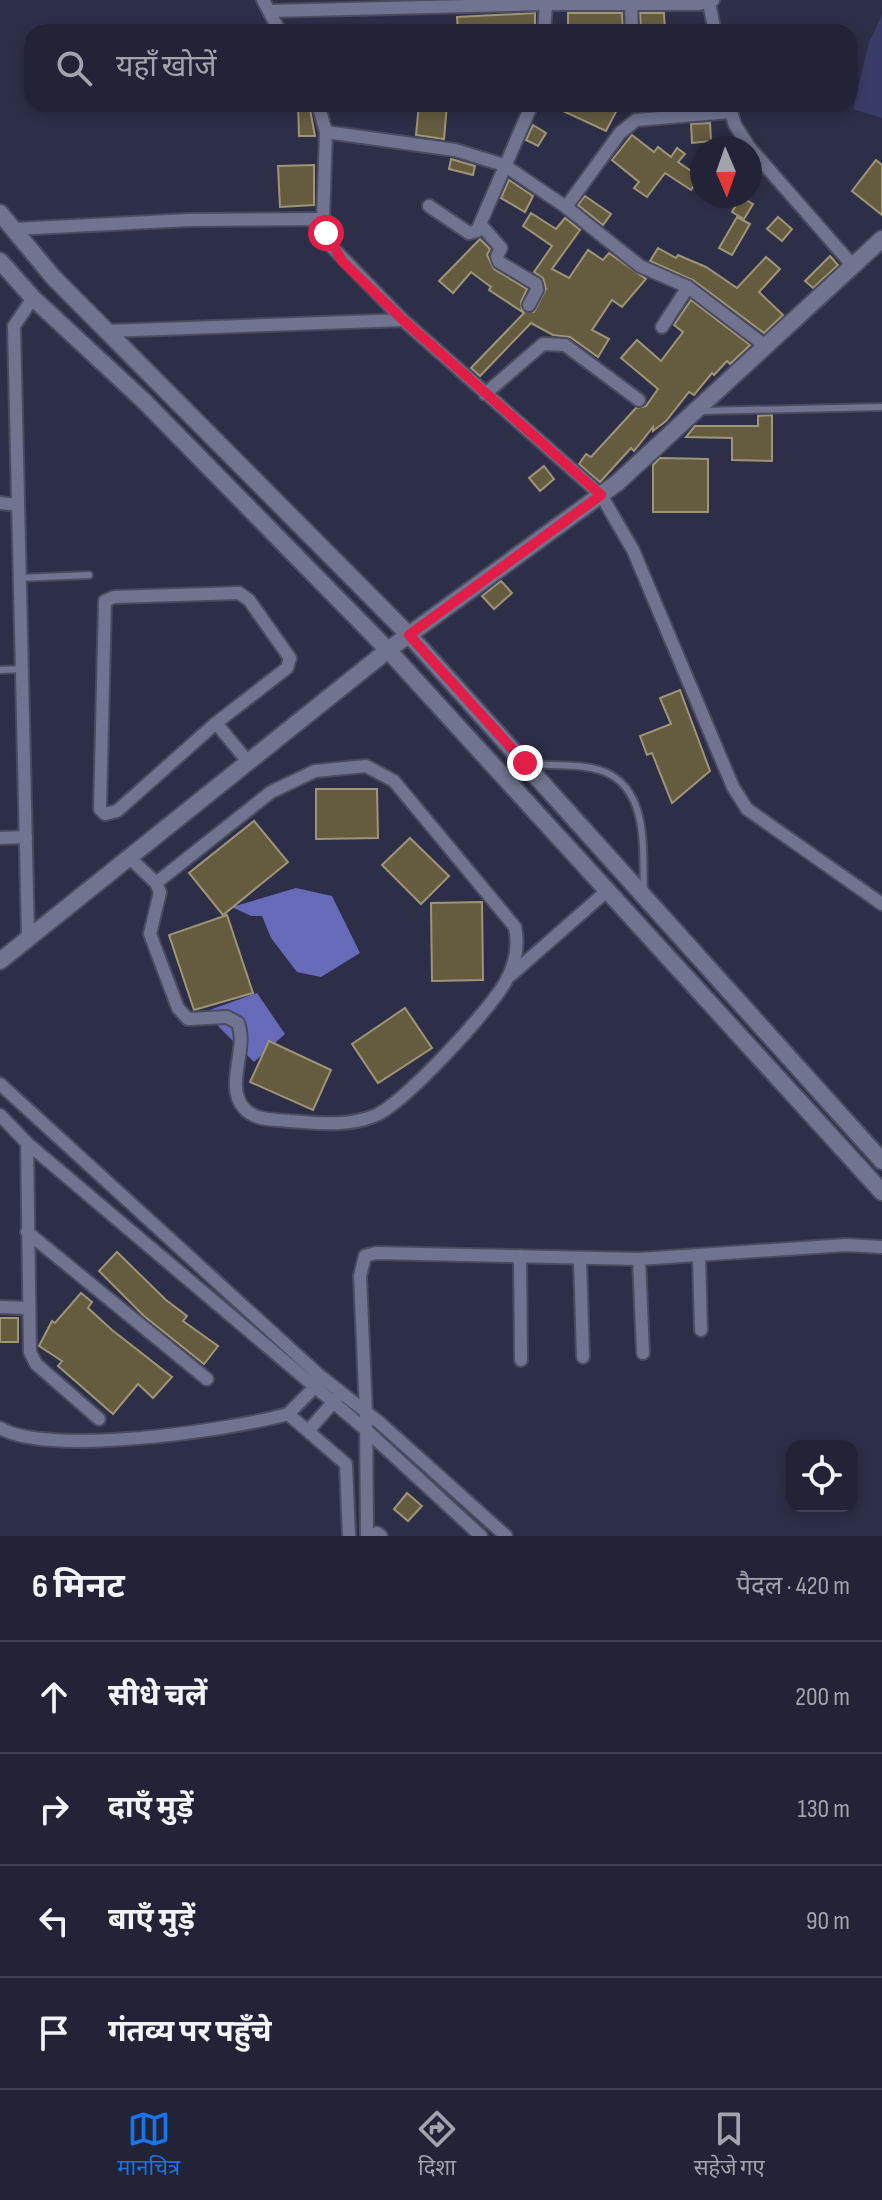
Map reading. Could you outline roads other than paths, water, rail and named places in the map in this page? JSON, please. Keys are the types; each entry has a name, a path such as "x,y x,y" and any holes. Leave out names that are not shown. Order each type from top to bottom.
{"main road":[{"path":"0,213 53,277 409,635 882,1161"},
{"path":"0,961 388,650 601,495 882,239"},
{"path":"0,261 33,298 144,401 388,650 882,1192"}],"street":[{"path":"276,24 266,6 711,1 714,24"},
{"path":"631,3 632,24"},
{"path":"545,24 546,4"},
{"path":"320,112 326,132 323,219 326,233 342,261 403,320 601,495 633,550 733,787 747,809 766,826 882,904"},
{"path":"429,206 469,233 474,233 481,225 528,112"},
{"path":"636,112 636,120"},
{"path":"566,207 620,133 636,120 698,112"},
{"path":"731,112 744,136"},
{"path":"326,132 455,150 504,165 566,207 640,266 688,287 767,347"},
{"path":"762,162 854,267"},
{"path":"14,229 189,220 323,219"},
{"path":"481,225 501,248 497,256 499,262 536,284 537,290 529,305"},
{"path":"662,327 688,287"},
{"path":"28,936 14,326 33,298"},
{"path":"107,331 403,320"},
{"path":"0,327 14,326"},
{"path":"485,394 543,344 552,342 565,345 639,400"},
{"path":"0,503 18,505"},
{"path":"227,592 249,600 290,658 287,668 216,723 117,811 105,814 100,809 105,601 114,597 227,592"},
{"path":"216,723 249,763"},
{"path":"130,858 156,883 160,901 150,934 178,1008 188,1019 227,1017 238,1023 238,1099 245,1110 260,1118 330,1124 377,1115 401,1097 494,1002 508,978 518,943 515,927 394,781 366,766 315,771 284,785 156,883"},
{"path":"0,838 26,837"},
{"path":"508,978 608,890"},
{"path":"0,1084 319,1383"},
{"path":"0,1115 27,1143 337,1398 366,1430 481,1536"},
{"path":"27,1143 30,1352 36,1364 99,1419"},
{"path":"27,1232 207,1379"},
{"path":"375,1535 366,1430 360,1276 365,1256 376,1253 639,1259 846,1245 882,1247"},
{"path":"520,1256 521,1360"},
{"path":"699,1257 701,1330"},
{"path":"580,1259 583,1357"},
{"path":"639,1259 643,1353"},
{"path":"0,1307 27,1308"},
{"path":"0,1428 28,1439 152,1439 288,1414 319,1383"},
{"path":"337,1398 366,1412 506,1536"},
{"path":"309,1430 337,1398"},
{"path":"288,1414 338,1455 349,1472 349,1536"}],"lane":[{"path":"696,411 882,407"},
{"path":"20,578 89,575"},
{"path":"0,670 22,669"},
{"path":"525,763 606,772 630,793 641,823 644,895"}]}
